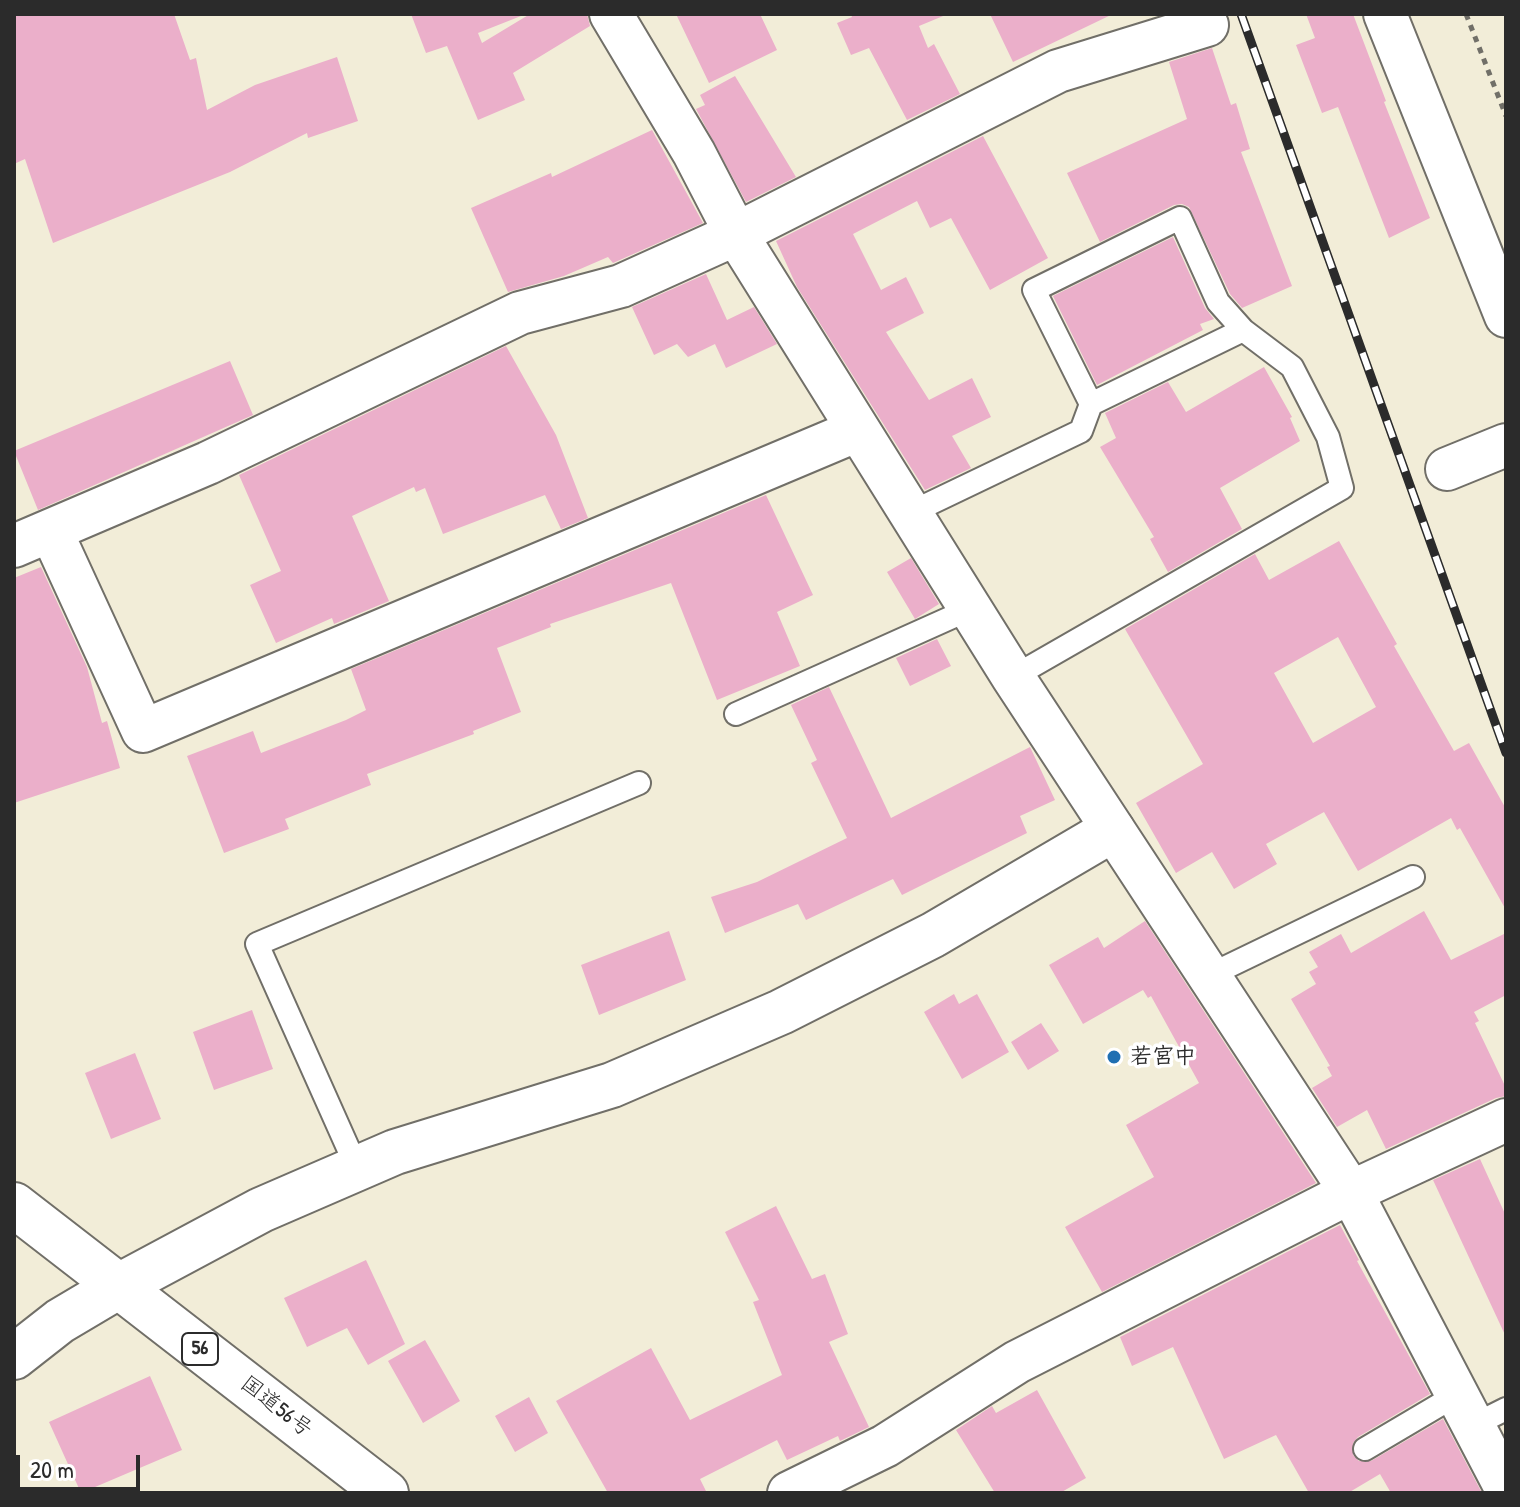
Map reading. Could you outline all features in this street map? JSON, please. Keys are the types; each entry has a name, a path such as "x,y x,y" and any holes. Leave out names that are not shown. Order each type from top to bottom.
{"main road":[{"path":"14,1357 60,1321 261,1210 395,1152 612,1085 781,1012 933,935 1112,830"},
{"name":"国道56号","path":"14,1205 386,1493"}],"street":[{"path":"611,14 694,153 736,234 970,609 1351,1192 1479,1409 1506,1488"},
{"path":"1385,14 1506,316"},
{"path":"858,430 143,731 32,538 208,463 520,313 621,286 736,234 1058,71 1207,25"},
{"path":"1447,469 1506,445"},
{"path":"789,1493 885,1446 1017,1362 1351,1192 1506,1120"}],"lane":[{"path":"1013,677 1342,488 1328,437 1292,367 1243,330 1218,302 1180,218 1034,290 1091,404"},
{"path":"910,513 1081,431 1091,404 1243,330"},
{"path":"736,714 970,609"},
{"path":"357,1168 257,944 639,783"},
{"path":"1208,976 1413,877"},
{"path":"1365,1449 1479,1409"}],"path":[{"path":"1466,14 1506,116"}],"building":[{"path":"14,14 174,14 190,60 196,58 207,110 255,85 337,57 358,121 308,138 307,133 230,172 53,243 25,159 14,164"},
{"path":"411,14 521,14 478,33 482,43 530,14 587,14 590,26 513,73 525,100 478,120 447,46 426,53"},
{"path":"676,14 760,14 777,50 709,83"},
{"path":"851,14 948,14 919,26 928,48 934,44 960,94 907,120 869,48 851,55 837,23 852,17"},
{"path":"990,14 1113,14 1013,62"},
{"path":"1306,14 1353,14 1430,218 1389,238 1338,107 1322,113 1296,45 1315,38"},
{"path":"1212,48 1231,105 1236,103 1250,149 1241,152 1292,286 1242,308 1230,294 1189,207 1174,205 1100,242 1067,173 1187,119 1169,62"},
{"path":"735,76 796,177 746,202 696,109 705,105 700,95"},
{"path":"652,130 703,223 613,263 608,257 564,276 508,292 471,208 551,173 552,177"},
{"path":"983,136 1048,258 990,290 951,218 930,228 917,201 853,234 881,290 906,277 924,313 886,332 929,400 972,378 991,417 952,436 971,468 925,490 797,287 776,241"},
{"path":"1173,237 1205,308 1214,319 1200,324 1203,330 1097,385 1053,296"},
{"path":"706,274 727,320 754,307 777,344 726,368 715,344 688,357 677,344 654,355 632,307"},
{"path":"506,346 556,435 588,518 561,529 545,495 443,534 425,488 416,492 414,487 352,516 389,601 334,624 332,618 276,643 250,585 281,571 239,475"},
{"path":"230,361 253,415 38,510 14,451"},
{"path":"1264,367 1292,417 1300,441 1220,488 1242,529 1168,572 1150,539 1154,537 1100,447 1116,438 1105,413 1168,382 1186,412"},
{"path":"766,495 813,595 777,612 800,666 717,700 671,583 550,624 551,627 497,648 521,712 473,731 474,734 367,774 371,785 285,819 289,829 224,853 187,756 253,731 261,753 346,720 366,710 351,669"},
{"path":"1339,541 1454,751 1469,743 1506,809 1506,910 1460,828 1457,830 1451,818 1358,871 1324,812 1266,844 1277,864 1234,889 1212,852 1176,873 1136,803 1203,764 1125,629 1255,554 1269,580","holes":["1338,637 1376,707 1313,743 1274,673"]},
{"path":"911,558 939,604 915,619 887,572"},
{"path":"41,567 87,667 102,723 107,721 120,768 14,803 14,578"},
{"path":"937,639 951,666 910,686 896,658"},
{"path":"829,687 891,818 1030,747 1055,800 1020,816 1027,833 902,895 893,879 806,920 798,904 725,933 711,897 757,882 847,838 811,763 817,760 791,705"},
{"path":"1424,911 1451,960 1506,933 1506,995 1474,1012 1479,1021 1475,1023 1506,1088 1506,1096 1386,1149 1367,1110 1337,1127 1312,1088 1332,1076 1327,1067 1330,1066 1291,999 1316,984 1309,972 1318,967 1309,952 1341,934 1351,953"},
{"path":"1145,921 1316,1183 1102,1292 1065,1227 1154,1177 1126,1125 1199,1083 1151,996 1148,998 1143,990 1083,1024 1049,965 1098,937 1104,948"},
{"path":"669,931 686,980 599,1015 581,965"},
{"path":"954,994 959,1004 977,994 1009,1052 962,1079 924,1012"},
{"path":"252,1010 273,1069 214,1090 193,1032"},
{"path":"1041,1023 1059,1051 1028,1070 1011,1042"},
{"path":"135,1053 161,1119 111,1139 85,1073"},
{"path":"1480,1159 1506,1216 1506,1337 1433,1180"},
{"path":"776,1206 812,1279 825,1274 848,1334 829,1342 869,1427 840,1441 838,1436 787,1460 777,1440 700,1479 707,1493 608,1493 556,1401 651,1348 690,1420 782,1375 753,1302 759,1300 725,1232"},
{"path":"1340,1225 1430,1394 1358,1437 1353,1443 1353,1455 1359,1461 1371,1461 1443,1419 1482,1493 1391,1493 1380,1474 1348,1493 1309,1493 1276,1435 1224,1459 1173,1347 1132,1366 1120,1337"},
{"path":"366,1260 405,1344 368,1365 347,1328 307,1347 284,1298"},
{"path":"425,1340 460,1401 423,1423 388,1361"},
{"path":"150,1376 182,1450 81,1493 49,1422"},
{"path":"1037,1390 1086,1478 1060,1493 995,1493 956,1430 992,1406 996,1413"},
{"path":"529,1397 548,1433 515,1452 495,1416"}],"railway":[{"path":"1241,14 1506,753"}],"place":[{"name":"若宮中","path":"1114,1057"}]}
